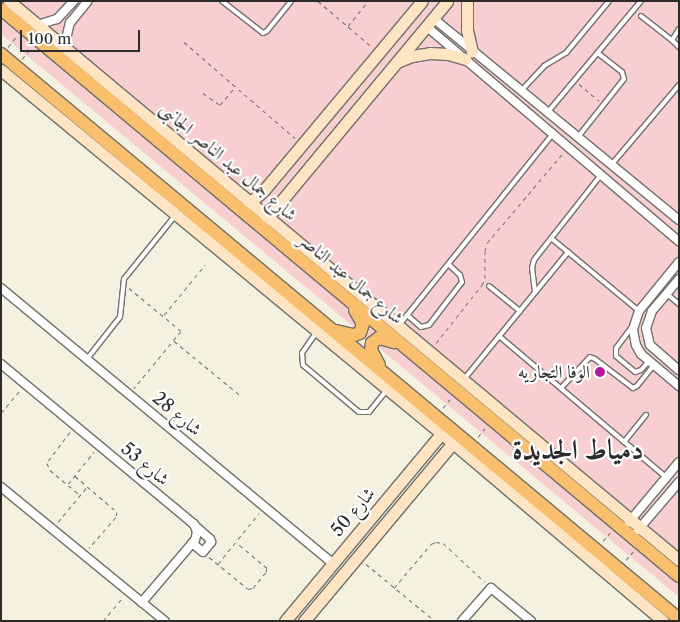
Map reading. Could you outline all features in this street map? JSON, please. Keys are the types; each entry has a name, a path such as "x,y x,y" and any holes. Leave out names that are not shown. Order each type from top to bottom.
{"main road":[{"name":"شارع جمال عبد الناصر الجانبى","path":"9,1 21,21 37,25 130,111"},
{"path":"245,207 264,190 422,1"},
{"path":"263,222 447,1"},
{"path":"396,63 412,56 430,53 469,55 467,1"},
{"name":"شارع جمال عبد الناصر","path":"1,10 21,21 38,40 130,111 263,222 350,301 404,346 460,385 479,401 492,420 630,530 679,576"},
{"path":"1,54 6,74 176,215 229,252 318,332 388,390 456,439 663,621"},
{"path":"6,74 229,252 333,331 436,416 444,430"},
{"name":"شارع جمال عبد الناصر الجانبى","path":"263,222 398,326 429,352 460,385"},
{"path":"333,331 354,335 361,330 362,321 350,301"},
{"path":"382,371 371,350 374,341 382,338 404,346"},
{"path":"479,401 630,530 679,560"},
{"name":"شارع 50","path":"285,621 444,430"},
{"path":"456,439 471,445 679,619"},
{"name":"شارع 50","path":"309,619 456,439"}],"street":[{"path":"37,25 57,19 74,1"},
{"path":"64,48 70,24 88,1"},
{"path":"429,22 469,55 553,134 679,241"},
{"path":"469,55 521,91 679,220"},
{"path":"679,262 640,311 634,325 636,345 651,363 679,386"},
{"path":"679,278 648,319 646,332 653,348 679,370"},
{"name":"شارع 28","path":"1,288 332,564"},
{"name":"شارع 53","path":"1,364 194,524 211,540 210,546 203,552"},
{"path":"630,530 666,477 679,462"},
{"path":"630,530 679,482"},
{"path":"1,486 165,621"},
{"path":"142,602 192,543 196,532 194,524"},
{"path":"192,543 203,552"},
{"path":"462,621 488,590 494,589 531,621"}],"lane":[{"path":"222,1 263,33 267,31 291,1"},
{"path":"521,91 544,66 566,53 609,1"},
{"path":"547,113 640,1"},
{"path":"642,16 679,47"},
{"path":"672,40 679,29"},
{"path":"577,138 624,81 624,76 598,52"},
{"path":"611,166 679,85"},
{"path":"398,326 553,134"},
{"path":"535,292 532,264 601,175"},
{"path":"87,359 120,317 123,283 128,272 176,215"},
{"path":"551,238 640,311"},
{"path":"460,385 568,252"},
{"path":"407,315 421,326 429,325 462,282 460,275 448,264"},
{"path":"489,286 520,311"},
{"path":"667,294 679,304"},
{"path":"634,325 616,348 616,356 635,372 651,363"},
{"path":"318,332 302,353 302,361 308,370 362,412 371,410 388,390"},
{"path":"499,336 666,477"},
{"path":"561,388 590,358 595,359 632,388 637,386 651,363"},
{"path":"624,442 646,415"}],"path":[{"path":"318,1 378,53"},
{"path":"348,26 368,1"},
{"path":"1,54 21,21"},
{"path":"6,74 38,40"},
{"path":"184,42 302,144"},
{"path":"574,81 604,105"},
{"path":"203,93 220,105 236,87"},
{"path":"429,352 482,285 485,278 484,251 488,243 568,147"},
{"path":"163,316 205,265"},
{"path":"123,283 180,330 129,394"},
{"path":"173,341 240,395"},
{"path":"1,413 25,384"},
{"path":"436,416 460,385"},
{"path":"471,445 492,420"},
{"path":"75,425 47,463 48,468 80,495"},
{"path":"68,484 100,446"},
{"path":"75,476 114,508 117,515 84,554"},
{"path":"53,529 88,486"},
{"path":"218,564 264,507"},
{"path":"596,550 630,530"},
{"path":"619,569 630,530"},
{"path":"203,552 248,589 255,587 267,568 236,542"},
{"path":"394,588 431,544 436,542 443,543 494,589"},
{"path":"358,557 435,621"},
{"path":"102,621 128,590"}],"shaded area":[{"path":"1,1 679,1 679,597 1,34"}],"place":[{"name":"الوفا التجاريه","path":"600,372"}],"district":[{"name":"دمياط الجديدة","path":"578,449"}]}
